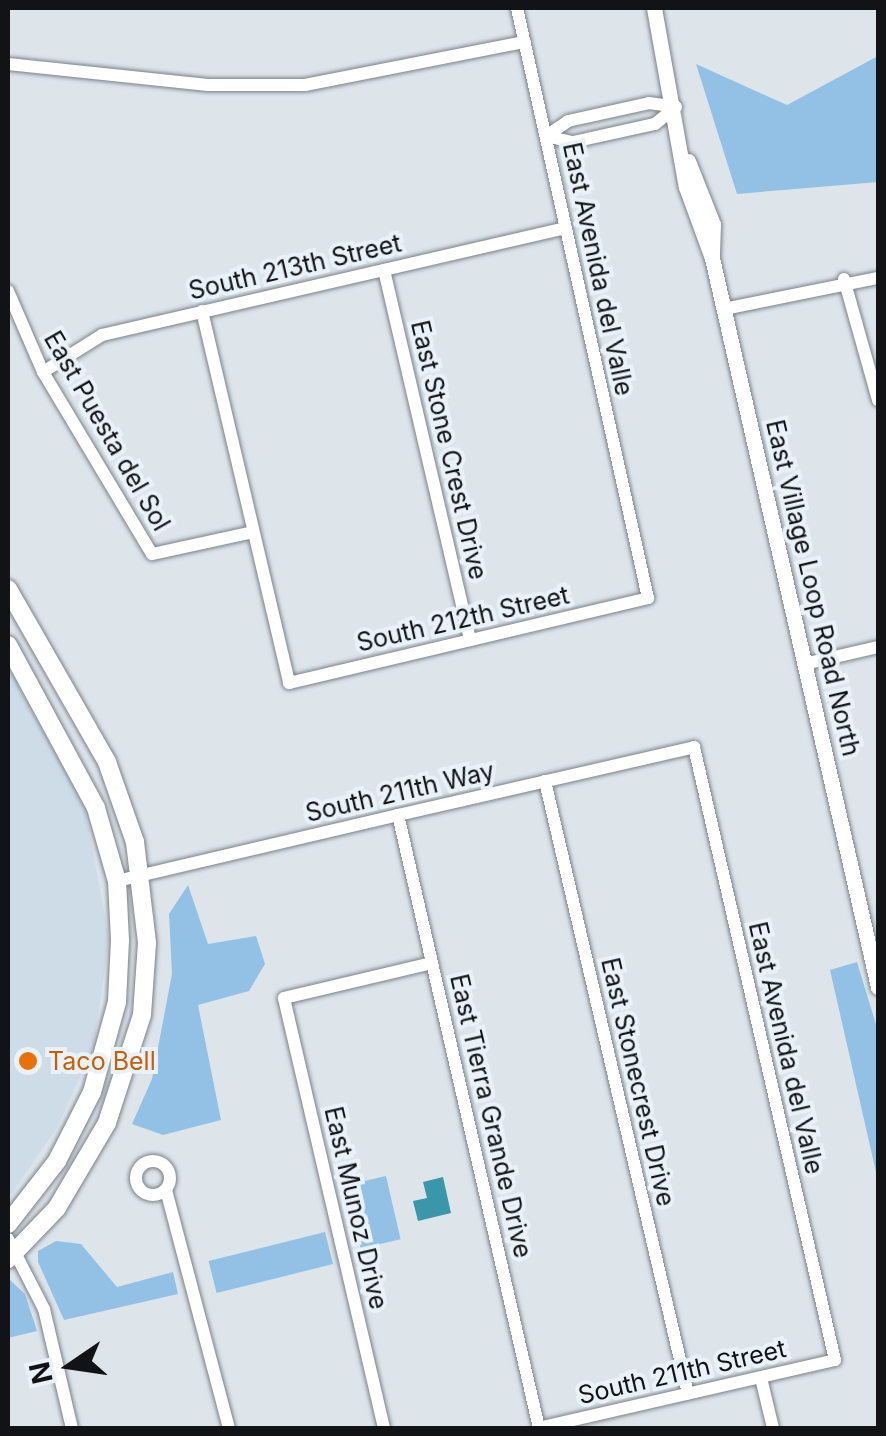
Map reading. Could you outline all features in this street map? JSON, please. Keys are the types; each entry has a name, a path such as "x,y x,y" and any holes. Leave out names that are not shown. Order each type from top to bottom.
{"main road":[{"path":"8,589 108,762 142,876 144,996 129,1072 83,1168 10,1250"},
{"path":"8,645 83,772 117,881 117,1002 92,1092 57,1160 8,1224"}],"street":[{"name":"East Avenida del Valle","path":"517,8 648,598"},
{"name":"East Village Loop Road North","path":"654,8 688,160 696,232 712,258 878,986"},
{"path":"8,64 208,86 305,85 525,42"},
{"path":"546,136 568,121 649,102 676,107"},
{"path":"546,136 573,142 655,124 676,107"},
{"name":"South 213th Street","path":"43,372 102,335 566,228"},
{"name":"East Stone Crest Drive","path":"384,270 470,640"},
{"path":"724,310 844,280 878,278"},
{"path":"844,280 878,400"},
{"name":"East Puesta del Sol","path":"8,291 43,372 152,554 253,532"},
{"path":"202,312 253,532"},
{"name":"South 212th Street","path":"253,532 288,683 648,598"},
{"path":"804,664 878,646"},
{"name":"East Avenida del Valle","path":"694,747 836,1360"},
{"name":"South 211th Way","path":"117,881 694,747"},
{"name":"East Stonecrest Drive","path":"545,781 688,1394"},
{"name":"East Tierra Grande Drive","path":"398,815 540,1428"},
{"name":"East Munoz Drive","path":"384,1428 284,998 432,963"},
{"path":"166,1190 229,1428"},
{"path":"10,1250 44,1310 72,1428"},
{"name":"South 211th Street","path":"540,1428 836,1360"},
{"path":"761,1378 773,1428"}],"shaded area":[{"path":"878,56 878,182 737,194 696,64 787,105"},
{"path":"8,667 85,809 109,938 94,1046 57,1128 8,1199"},
{"path":"188,885 208,944 256,936 265,964 249,991 198,1005 221,1120 163,1135 132,1124 152,1079 172,974 169,914"},
{"path":"857,962 878,1031 878,1181 830,970"},
{"path":"386,1176 401,1239 361,1249 346,1185"},
{"path":"443,1177 451,1213 418,1221 413,1201 427,1198 423,1182"},
{"path":"325,1232 333,1264 217,1293 209,1261"},
{"path":"56,1241 81,1244 117,1287 173,1272 178,1294 64,1320 38,1262 38,1251"},
{"path":"8,1278 25,1294 37,1331 8,1338"}],"place":[{"name":"Taco Bell","path":"28,1061"}]}
